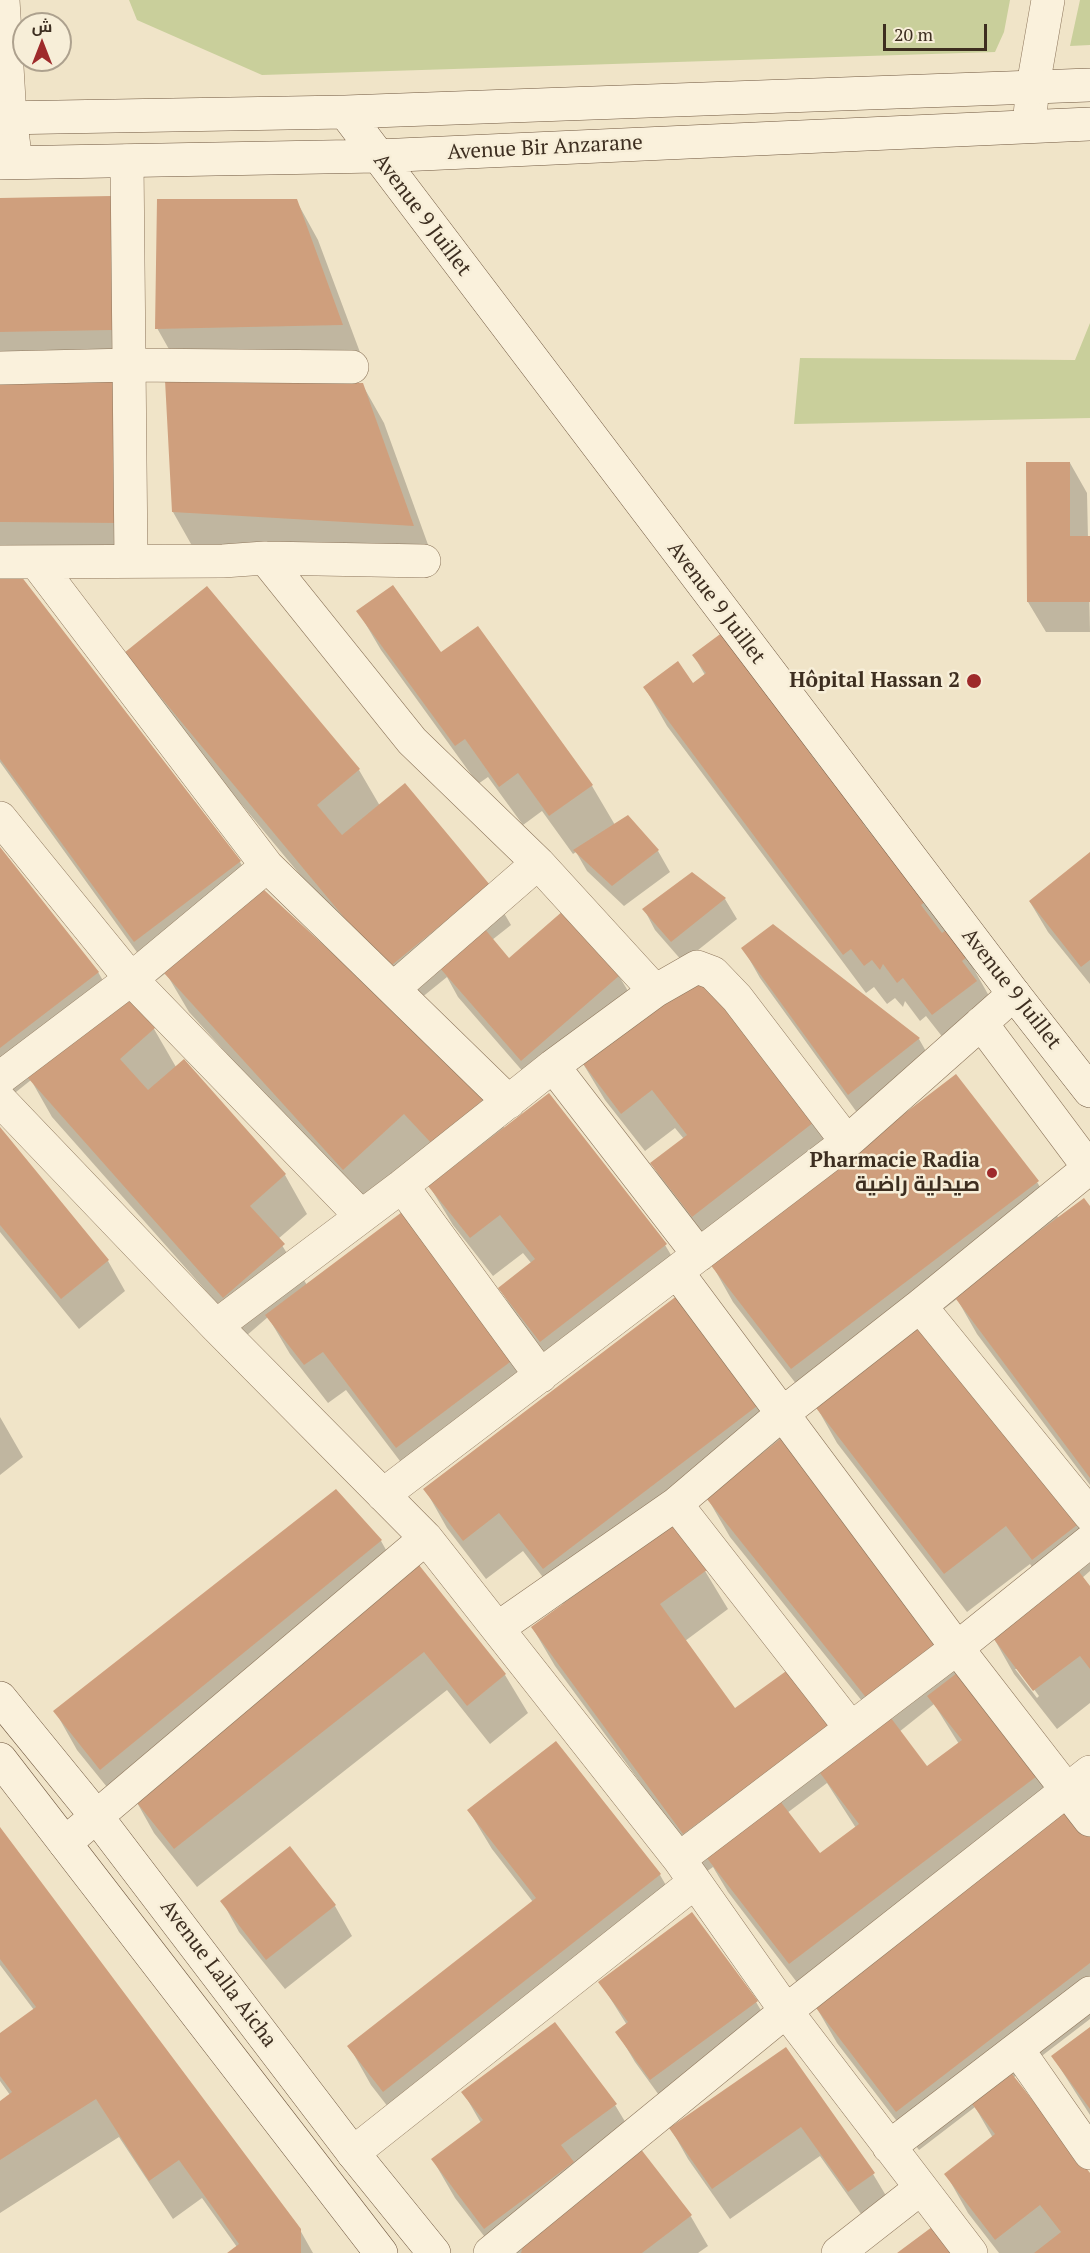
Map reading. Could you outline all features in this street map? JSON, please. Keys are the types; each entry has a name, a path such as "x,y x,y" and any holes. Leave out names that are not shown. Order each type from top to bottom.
{"street":[{"path":"1029,125 1033,86 1048,0"},
{"path":"2,5 8,163"},
{"name":"Avenue Bir Anzarane","path":"5,117 345,112 1090,85"},
{"name":"Avenue 9 Juillet","path":"345,112 1090,1091"},
{"name":"Avenue Bir Anzarane","path":"8,163 377,156 1090,124"},
{"path":"127,161 131,561"},
{"path":"0,368 130,364 352,367"},
{"path":"265,558 412,741 538,863 655,991"},
{"path":"0,562 265,558 424,561"},
{"path":"36,562 267,866 509,1102"},
{"path":"0,818 131,980 360,1215"},
{"path":"393,989 538,863"},
{"path":"0,1078 131,980 267,866"},
{"path":"216,1326 360,1215 402,1186 553,1066 655,991 698,967 713,973 737,998 847,1142"},
{"path":"383,1495 847,1142 1014,994"},
{"path":"498,1628 676,1504 782,1414 1090,1168 981,1023"},
{"path":"553,1066 688,1264 782,1414 957,1648 1078,1781 1090,1820"},
{"path":"0,1100 216,1326 426,1539 687,1871 786,2011 970,2253"},
{"path":"402,1186 541,1376"},
{"path":"920,1306 1090,1515"},
{"path":"676,1504 850,1727"},
{"path":"65,1843 426,1539"},
{"path":"353,2153 687,1871 850,1727 957,1648 1090,1541"},
{"name":"Avenue Lalla Aicha","path":"0,1698 97,1816 353,2153 434,2253"},
{"name":"Avenue Lalla Aicha","path":"0,1759 381,2253"},
{"path":"490,2253 786,2011 1078,1781"},
{"path":"890,2147 1090,1993"},
{"path":"1018,2050 1090,2153"},
{"path":"838,2253 921,2188"}],"green space":[{"path":"129,0 1010,0 1004,32 995,52 262,75 137,20"},
{"path":"1080,0 1090,0 1090,45 1070,46"},
{"path":"1090,323 1090,418 794,424 800,358 1075,360"}],"building":[{"path":"111,196 113,330 0,332 0,198"},
{"path":"157,199 297,199 343,325 155,329"},
{"path":"0,380 119,381 118,523 0,522"},
{"path":"165,380 363,383 414,526 172,512"},
{"path":"1026,462 1070,462 1070,536 1090,536 1090,602 1027,602"},
{"path":"14,567 241,861 134,942 0,759 0,568"},
{"path":"393,585 441,652 478,626 593,785 549,816 518,773 499,787 465,739 455,746 356,611"},
{"path":"207,586 360,769 317,805 342,835 405,783 490,885 387,969 124,653"},
{"path":"727,629 811,740 804,745 820,767 825,763 869,819 863,824 880,845 886,841 930,898 921,905 942,933 948,929 968,956 962,961 977,981 932,1015 903,978 897,983 883,964 880,970 872,960 864,966 851,949 843,955 643,687 678,661 693,683 706,673 692,655"},
{"path":"628,815 659,850 612,886 573,850"},
{"path":"0,847 99,972 0,1048"},
{"path":"1090,852 1090,960 1081,967 1029,901"},
{"path":"692,872 726,898 671,942 642,909"},
{"path":"262,888 487,1096 433,1145 404,1114 343,1170 164,973"},
{"path":"564,910 620,975 521,1061 439,967 484,928 509,958"},
{"path":"773,924 920,1038 848,1095 741,948"},
{"path":"700,969 818,1119 692,1217 650,1163 687,1135 652,1090 621,1114 581,1061"},
{"path":"124,993 155,1028 120,1059 148,1090 184,1059 286,1174 250,1206 285,1244 223,1298 28,1078"},
{"path":"956,1074 1039,1181 791,1369 709,1263"},
{"path":"549,1093 667,1244 540,1342 498,1288 535,1259 500,1215 470,1238 428,1186"},
{"path":"0,1127 109,1260 61,1299 0,1225"},
{"path":"1084,1198 1090,1206 1090,1478 953,1295"},
{"path":"402,1212 514,1359 396,1448 323,1352 304,1365 265,1315"},
{"path":"678,1295 761,1403 543,1569 499,1513 463,1541 423,1489"},
{"path":"925,1319 1081,1522 1032,1560 1006,1526 944,1574 813,1404"},
{"path":"784,1436 946,1638 868,1700 706,1498"},
{"path":"336,1489 382,1540 100,1770 53,1711"},
{"path":"673,1524 707,1570 660,1604 735,1708 789,1669 831,1726 683,1834 531,1627"},
{"path":"419,1565 506,1674 467,1706 424,1652 174,1849 130,1794"},
{"path":"1077,1569 1090,1586 1090,1669 1080,1656 1033,1691 990,1634"},
{"path":"961,1670 1041,1773 789,1964 703,1853 777,1797 820,1853 859,1824 820,1773 891,1718 927,1766 962,1740 927,1696"},
{"path":"556,1741 661,1874 383,2092 347,2046 536,1898 467,1810"},
{"path":"1071,1807 1090,1832 1090,1963 896,2112 813,2004"},
{"path":"0,1827 301,2229 301,2253 227,2253 239,2244 179,2160 149,2181 96,2099 0,2160 0,2101 12,2092 0,2076 0,2033 36,2007 0,1959"},
{"path":"290,1846 336,1905 266,1960 220,1901"},
{"path":"692,1912 758,2001 650,2080 615,2032 628,2022 598,1982"},
{"path":"555,2022 617,2104 561,2145 574,2162 484,2229 431,2159 483,2120 461,2092"},
{"path":"1090,2027 1090,2109 1051,2056"},
{"path":"786,2047 875,2173 848,2192 801,2127 712,2189 669,2128"},
{"path":"1012,2074 1090,2173 1090,2253 1034,2253 1061,2232 1040,2205 995,2240 944,2174 995,2134 972,2104"},
{"path":"640,2148 692,2215 642,2253 521,2253 526,2236"},
{"path":"932,2227 952,2253 897,2253"}],"place":[{"name":"Hôpital Hassan 2","path":"974,681"},
{"name":"Pharmacie Radia صيدلية راضية","path":"992,1173"}]}
